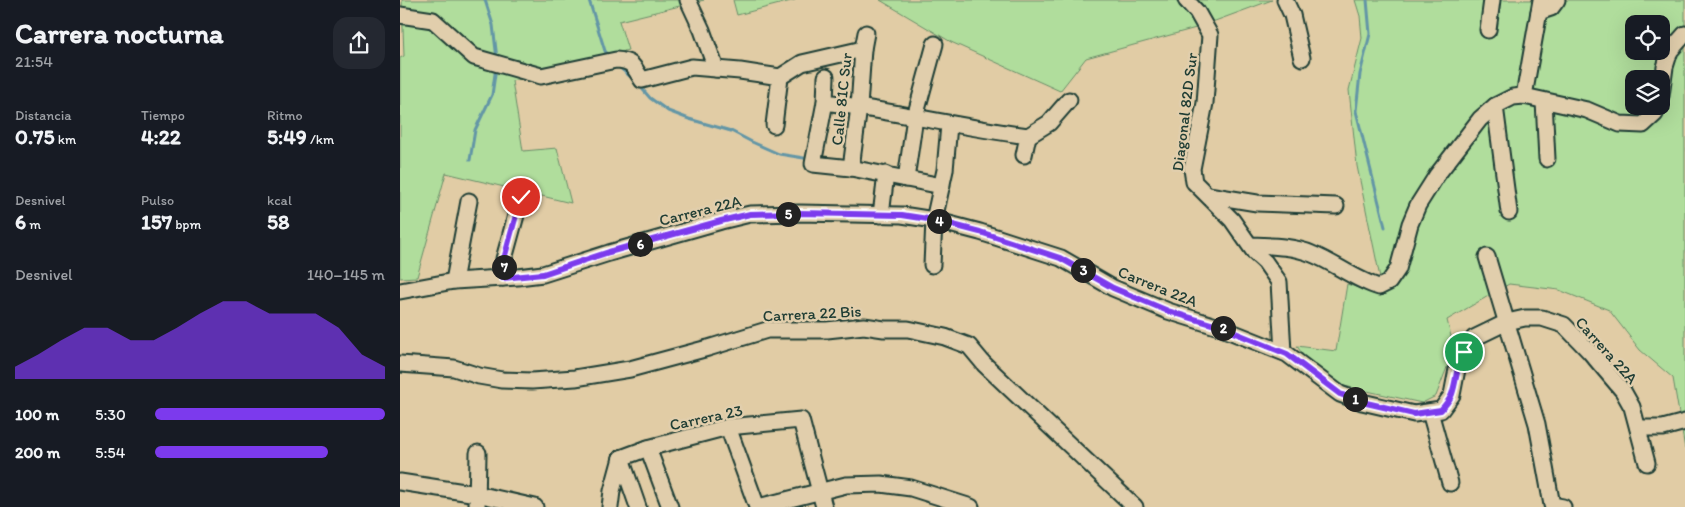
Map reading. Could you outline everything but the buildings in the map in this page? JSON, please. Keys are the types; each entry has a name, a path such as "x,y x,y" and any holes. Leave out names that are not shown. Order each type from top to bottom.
{"street":[{"path":"688,0 702,30 716,69"},
{"name":"Diagonal 82D Sur","path":"1186,0 1197,12 1210,35 1206,103 1192,169 1194,182 1232,220 1279,282 1283,352"},
{"path":"1285,0 1292,14 1302,58"},
{"path":"1488,30 1492,0"},
{"path":"1524,96 1540,6 1550,8 1557,0"},
{"path":"400,15 433,20 474,57 542,76 616,60 628,61 633,65 642,80 692,67 780,77 802,63 863,49"},
{"name":"Calle 81C Sur","path":"851,168 866,33"},
{"path":"1665,70 1670,51 1685,34"},
{"path":"906,179 915,117 935,44"},
{"path":"774,125 780,77"},
{"path":"826,77 825,102 813,164 851,168 942,186"},
{"path":"1250,245 1285,247 1312,254 1366,284 1379,287 1389,282 1398,269 1410,224 1418,205 1437,175 1480,119 1495,106 1513,97 1524,96 1587,110 1620,124 1643,126 1654,115"},
{"path":"825,102 1028,136 1049,123 1069,100"},
{"path":"1544,101 1547,159"},
{"path":"1495,106 1509,212"},
{"path":"932,264 934,220 942,186 949,124"},
{"path":"1024,155 1028,136"},
{"path":"881,215 886,174"},
{"path":"1208,195 1257,203 1336,206"},
{"path":"503,278 504,259 521,197"},
{"path":"454,281 469,201"},
{"name":"Carrera 22A","path":"400,291 454,281 543,274 609,252 750,214 902,215 934,220 980,232 1060,258 1113,288 1168,311 1218,326 1283,352 1298,361 1340,394 1362,402 1414,414 1441,410 1452,395 1458,364 1474,338 1507,322 1525,318 1542,318 1564,325 1623,391 1632,408 1647,463"},
{"path":"1487,257 1536,424 1552,505 1563,507"},
{"name":"Carrera 22 Bis","path":"400,364 454,368 502,380 532,381 575,378 630,369 767,330 827,330 864,326 884,330 908,329 932,334 969,346 984,364 1135,507"},
{"path":"1430,412 1450,483"},
{"name":"Carrera 23","path":"621,458 648,448 728,427 801,420 820,492"},
{"path":"1638,428 1663,428 1685,422"},
{"path":"728,427 758,507 846,485 881,484 911,488 971,507"},
{"path":"648,448 670,507"},
{"path":"477,501 478,453"},
{"path":"610,507 612,491 621,458"},
{"path":"621,458 638,507"},
{"path":"400,482 477,501 535,507"},
{"path":"820,492 824,507"}],"green space":[{"path":"402,0 704,0 619,21 628,50 512,81 523,151 557,148 571,203 446,173 417,277 400,278 400,58 404,56"},
{"path":"733,0 795,0 737,15"},
{"path":"880,0 1272,0 1196,28 1086,58 1060,91 951,42"},
{"path":"1355,0 1685,0 1685,449 1673,378 1640,350 1609,310 1559,290 1509,284 1447,320 1454,349 1436,396 1422,403 1344,386 1306,360 1297,346 1336,351 1347,284 1367,291 1383,292 1357,166 1349,90 1362,38 1360,16"}],"waterway":[{"path":"485,0 493,25 497,59"},
{"path":"589,0 605,51 610,57"},
{"path":"1367,0 1370,34 1360,74 1356,111 1385,227"},
{"path":"618,66 632,78"},
{"path":"470,160 475,130 492,95 496,67"},
{"path":"638,84 650,98 668,111 731,131 779,154 810,159"}],"route":[{"path":"521,197 504,259 503,278 543,274 573,266 609,252 750,214 902,215 934,220 980,232 1060,258 1113,288 1168,311 1218,326 1287,354 1340,394 1362,402 1414,414 1441,410 1452,395 1458,364 1464,352"}]}
